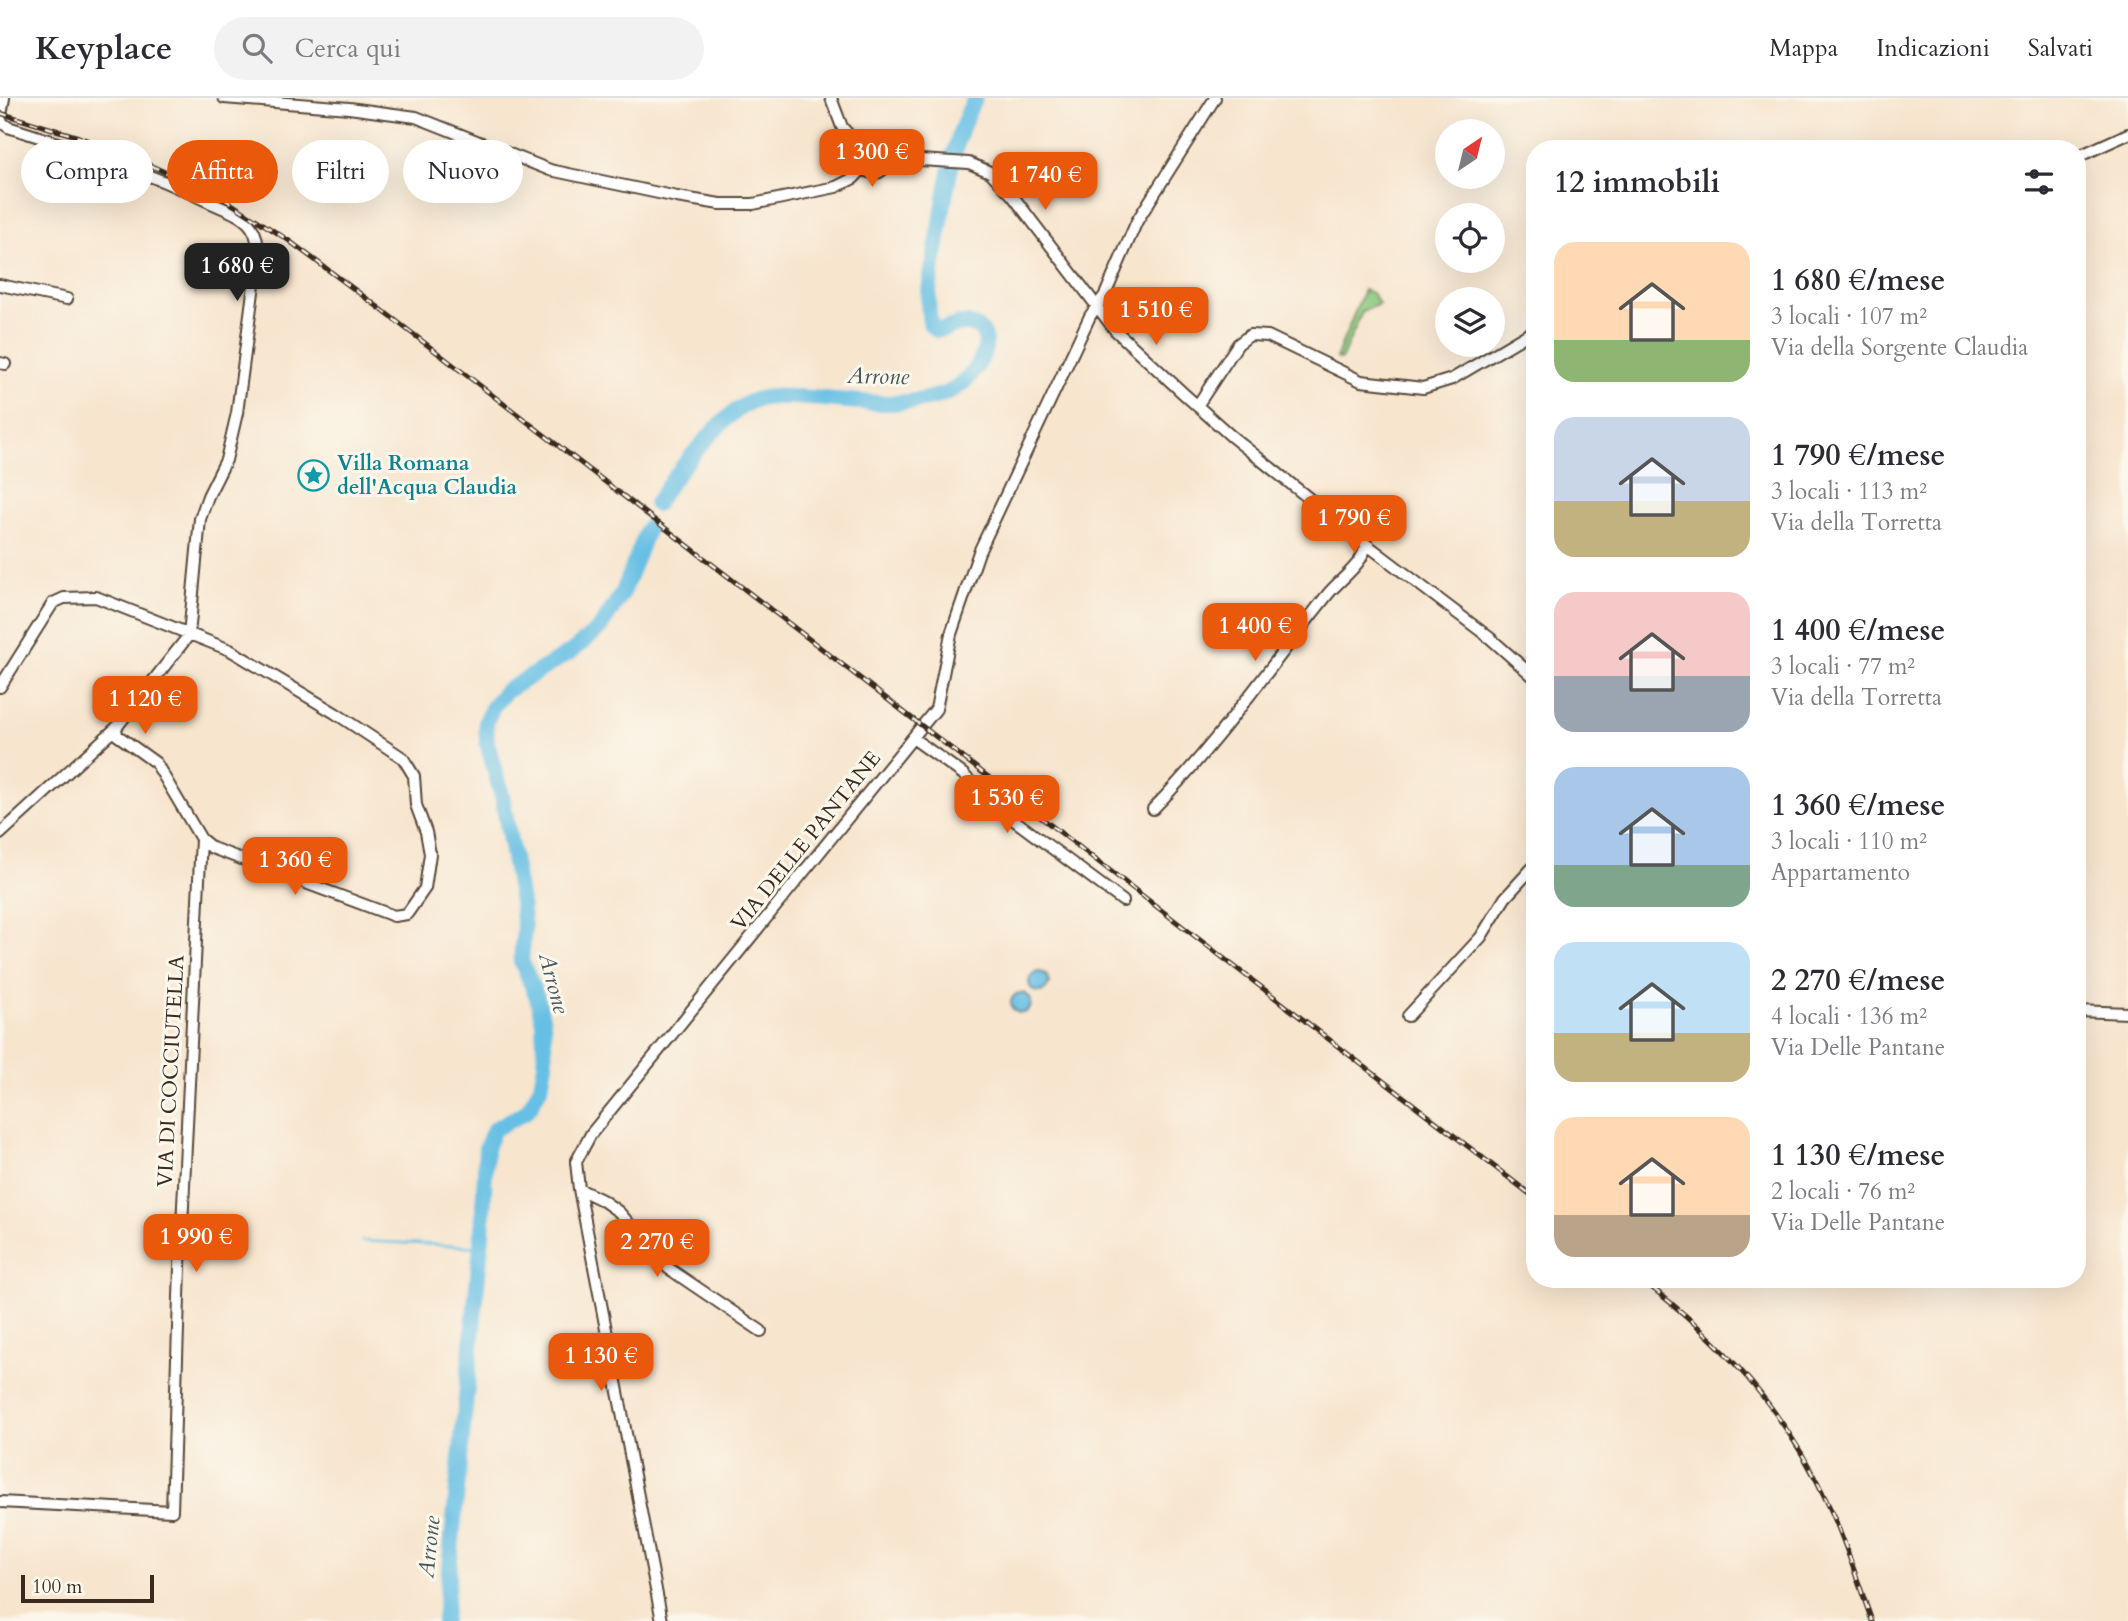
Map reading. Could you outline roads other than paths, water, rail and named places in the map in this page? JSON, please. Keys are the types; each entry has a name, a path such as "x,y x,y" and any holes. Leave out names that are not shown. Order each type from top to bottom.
{"street":[{"path":"0,834 116,727 189,635 200,519 226,460 239,400 258,254 252,227 238,216 130,167 8,127 0,121 4,98"},
{"path":"224,98 278,100 416,117 550,170 720,204 753,204 836,187 854,178 864,167"},
{"path":"831,98 842,127 864,152"},
{"name":"VIA DELLE PANTANE","path":"662,1621 579,1189 577,1158 591,1134 914,739 939,702 951,634 979,552 1097,305 1105,295 1137,221 1215,98"},
{"path":"2086,153 2128,134"},
{"path":"871,147 880,148 887,158 886,167 879,172 870,172 861,160 864,152 871,147"},
{"path":"887,158 965,163 983,167 1002,184 1115,330 1197,405 1366,544 1490,638 1526,670"},
{"path":"0,285 67,299"},
{"path":"1197,405 1238,344 1250,335 1268,336 1361,381 1423,388 1452,379 1526,335"},
{"path":"1153,810 1216,738 1329,592 1364,555 1366,544"},
{"path":"0,687 53,603 64,598 96,597 230,650 387,746 411,767 415,779 416,805 429,846 430,866 424,892 405,916 394,916 209,846 201,839 156,763 121,739 116,727"},
{"path":"914,739 963,774 987,800 1123,901"},
{"name":"VIA DI COCCIUTELLA","path":"0,1503 172,1511 180,1267 201,839"},
{"path":"1408,1016 1481,937 1505,898 1526,874"},
{"path":"2086,1011 2128,1013"},
{"path":"579,1189 602,1200 619,1213 668,1268 761,1331"}],"water":[{"path":"1035,972 1043,972 1049,982 1043,992 1035,992 1029,986 1029,978"},
{"path":"1017,993 1025,993 1031,1003 1025,1013 1017,1013 1011,1007 1011,999"}],"waterway":[{"name":"Arrone","path":"656,504 712,433 738,409 750,402 781,397 874,403 905,402 946,393 969,377 981,360 986,342 984,334 968,324 937,330 931,325 928,305 950,170 960,133 975,98"},
{"name":"Arrone","path":"444,1621 482,1235 486,1148 494,1129 530,1107 541,1086 545,1064 543,1022 537,997 521,961 524,927 521,902 502,796 487,743 486,722 493,706 506,691 572,651 600,628 623,592 648,528"},
{"path":"362,1241 481,1247"}],"railway":[{"path":"0,113 79,137 145,163 224,199 288,240 1526,1191"},
{"path":"1652,1288 1725,1353 1750,1380 1793,1439 1835,1520 1872,1621"}],"place":[{"name":"Villa Romana dell'Acqua Claudia","path":"314,475"}]}
